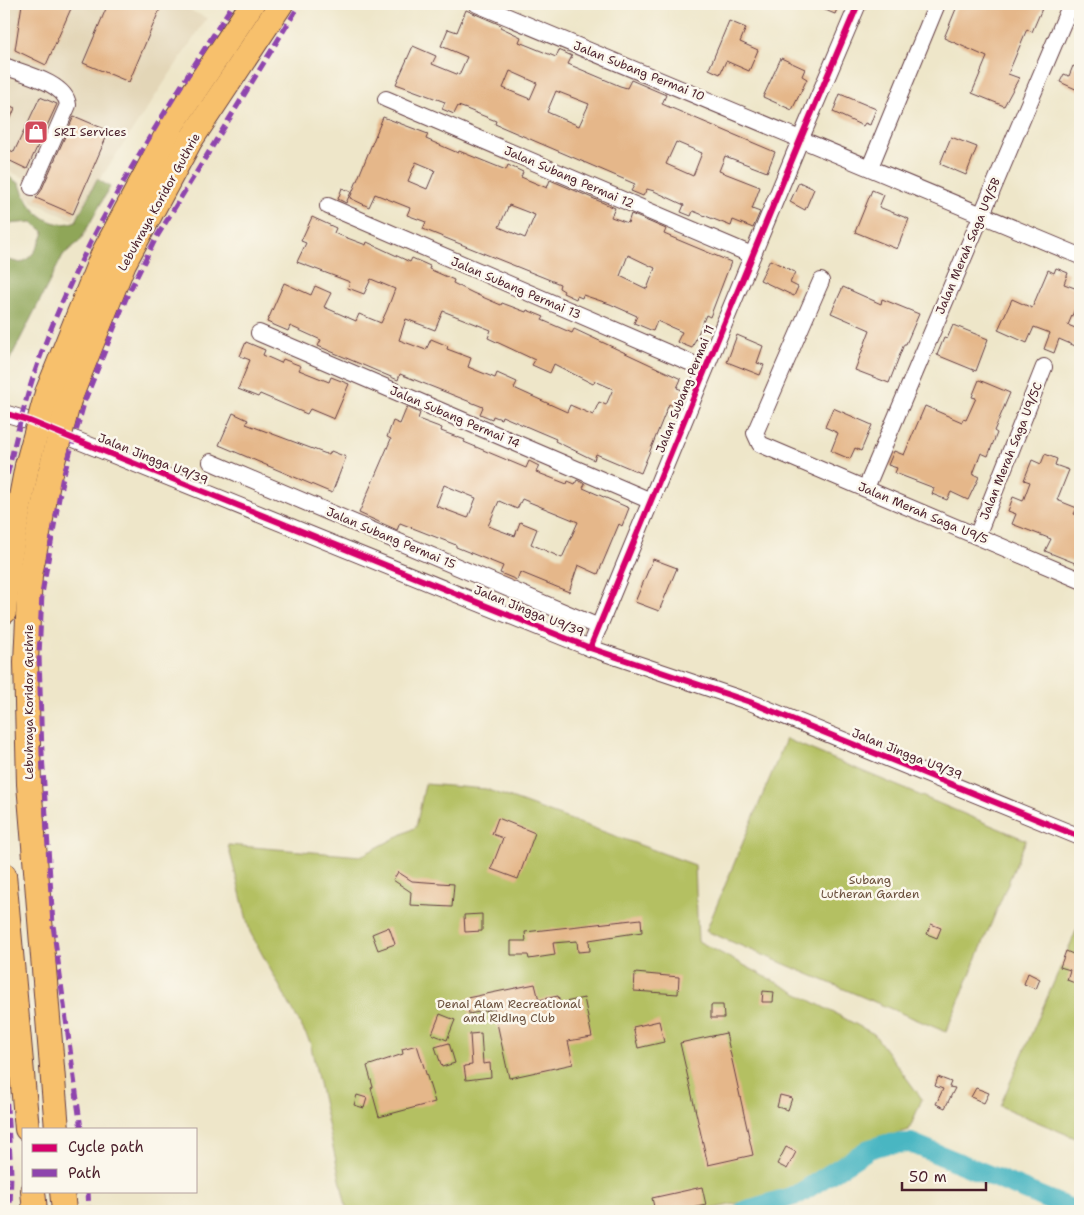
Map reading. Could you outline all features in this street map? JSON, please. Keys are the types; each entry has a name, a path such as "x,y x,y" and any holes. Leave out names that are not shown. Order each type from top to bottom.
{"highway":[{"name":"Lebuhraya Koridor Guthrie","path":"4,612 9,560 27,466 47,393 103,254 172,125 252,4"},
{"name":"Lebuhraya Koridor Guthrie","path":"57,1128 30,793 26,662 30,575 50,472 69,400 124,263 190,141 281,4"},
{"path":"4,875 27,1128"},
{"path":"33,1192 35,1211"},
{"path":"62,1192 64,1211"}],"street":[{"name":"Jalan Subang Permai 10","path":"477,4 1080,256"},
{"name":"Jalan Subang Permai 11","path":"590,648 752,254 858,4"},
{"path":"870,167 937,4"},
{"name":"Jalan Merah Saga U9/5B","path":"866,488 1071,4"},
{"path":"4,66 58,87 66,98 68,105 32,187"},
{"name":"Jalan Subang Permai 12","path":"386,99 752,254"},
{"name":"Jalan Subang Permai 13","path":"328,206 705,370"},
{"name":"Jalan Merah Saga U9/5","path":"820,281 755,433 757,440 765,447 866,488 1080,580"},
{"name":"Jalan Subang Permai 14","path":"259,333 651,501"},
{"name":"Jalan Merah Saga U9/5C","path":"977,536 1044,367"},
{"name":"Jalan Jingga U9/39","path":"4,407 27,420"},
{"name":"Jalan Jingga U9/39","path":"4,413 27,420 590,648 750,702 1080,837"},
{"name":"Jalan Subang Permai 15","path":"211,462 599,627"}],"shaded area":[{"path":"10,4 175,4 207,18 73,220 33,202 26,195 29,180 4,169 4,38"}],"green space":[{"path":"4,174 20,184 28,201 41,216 57,223 66,224 76,221 97,179 110,187 80,241 63,255 4,371 4,245 8,260 21,263 36,250 44,232 32,222 7,224 4,204"},
{"name":"Subang Lutheran Garden","path":"786,739 1026,840 946,1032 706,931"},
{"name":"Denai Alam Recreational and Riding Club","path":"425,784 486,789 695,865 698,941 874,1034 922,1099 909,1130 862,1144 792,1192 701,1211 347,1211 310,1042 250,932 228,845 361,856 416,827"},
{"path":"1080,922 1080,1140 1000,1106"}],"building":[{"path":"22,4 73,4 46,65 15,50"},
{"path":"108,4 162,4 129,82 83,63"},
{"path":"810,4 839,4 835,14"},
{"path":"958,4 1044,4 1032,32 1027,29 1008,74 1019,78 1004,106 972,93 987,57 944,38"},
{"path":"466,10 501,25 500,27 521,37 519,42 556,57 559,50 572,56 568,64 620,86 627,88 631,80 666,95 662,104 775,152 767,172 725,156 719,171 760,187 752,209 760,212 753,228 733,220 731,226 693,211 691,216 681,212 684,205 654,191 647,189 643,196 631,191 635,184 495,124 496,121 464,108 458,106 454,114 442,109 445,102 396,84 413,46 436,56 432,64 459,75 467,57 441,46 448,29 457,32","holes":["510,71 537,83 530,99 503,88","556,91 589,104 579,126 547,112","676,142 702,153 693,176 666,164"]},
{"path":"729,21 746,28 740,42 758,50 749,71 726,61 720,74 709,69"},
{"path":"781,58 805,69 802,76 807,79 792,110 763,97"},
{"path":"1073,66 1080,69 1080,91 1060,82 1064,74 1069,76"},
{"path":"840,94 876,109 870,125 865,123 863,126 833,112"},
{"path":"40,97 57,104 27,169 4,158 4,148 14,152"},
{"path":"4,103 15,108 11,118 4,115"},
{"path":"74,116 109,131 73,214 36,198 41,191"},
{"path":"383,117 428,134 426,139 458,153 459,151 506,170 508,165 523,172 521,177 547,188 550,180 615,208 611,217 628,223 631,214 666,229 664,234 731,262 710,317 706,315 692,348 677,342 682,332 657,321 653,331 634,323 637,316 610,304 583,295 582,298 577,296 576,299 563,293 564,291 559,288 560,284 423,229 426,222 407,215 410,208 375,194 369,207 350,198","holes":["416,162 435,170 427,189 408,181","509,205 535,215 525,238 499,227","628,255 655,268 647,289 620,276"]},
{"path":"951,137 977,147 966,175 940,164"},
{"path":"799,182 814,189 805,210 790,202"},
{"path":"342,188 351,192 346,203 338,199"},
{"path":"872,190 884,195 879,207 909,219 897,249 855,232"},
{"path":"312,217 336,228 334,233 366,245 367,242 410,262 412,258 430,266 429,269 454,280 453,283 501,305 502,303 526,312 527,310 544,317 542,320 572,333 574,329 681,379 677,388 685,391 678,408 669,404 641,473 596,454 594,460 555,441 556,439 502,416 501,419 493,416 492,419 480,414 483,407 400,374 398,380 318,346 321,340 290,326 288,331 267,322 284,283 311,295 315,286 331,293 324,307 356,321 359,314 381,323 395,289 371,279 364,294 348,288 350,282 297,262 306,243 301,241","holes":["443,311 491,330 488,338 535,360 532,365 550,373 554,364 593,384 595,381 613,389 606,405 599,402 593,415 570,405 567,412 514,388 517,382 497,373 495,378 468,367 471,358 447,349 448,346 431,339 426,350 399,340 406,319 435,330"]},
{"path":"770,260 795,272 790,283 798,287 794,296 760,280"},
{"path":"1056,268 1068,273 1064,284 1080,290 1080,297 1068,325 1080,330 1080,348 1059,339 1054,353 1044,349 1050,333 1034,327 1027,343 998,330 1012,299 1032,308 1048,270 1054,273"},
{"path":"843,287 881,304 882,299 919,314 906,344 904,344 889,383 855,370 870,330 831,313"},
{"path":"953,325 988,339 976,371 937,355 944,338 947,339"},
{"path":"737,335 763,346 757,363 764,365 760,375 727,362"},
{"path":"246,342 265,350 263,355 281,363 283,359 301,366 299,370 329,382 331,377 349,384 334,419 310,409 307,414 260,394 258,397 238,389 250,360 240,356"},
{"path":"979,380 1010,393 994,431 997,433 988,456 981,453 973,474 979,477 968,500 951,492 947,500 932,494 934,488 895,473 897,468 888,465 894,451 904,455 925,406 962,422 963,419 966,420 976,398 972,397"},
{"path":"407,407 420,413 418,419 442,428 441,431 465,440 464,442 526,468 529,461 539,466 536,472 567,484 568,481 575,484 577,480 585,484 583,488 629,508 622,526 619,524 598,574 578,565 569,592 520,572 517,580 500,573 503,566 456,547 456,545 400,523 397,530 359,513 391,439 387,437 393,421 400,424","holes":["444,485 476,498 468,518 436,506","522,499 578,522 562,558 531,544 537,529 520,522 515,536 488,526 499,501 517,509"]},
{"path":"833,408 872,425 861,451 855,448 850,459 831,451 838,433 825,427"},
{"path":"233,413 248,420 246,424 329,455 331,451 346,457 332,493 219,445"},
{"path":"1045,454 1057,459 1055,465 1069,470 1057,500 1077,508 1074,514 1080,516 1080,565 1045,551 1051,539 1012,524 1016,514 1008,511 1013,497 1023,501 1030,482 1024,480 1032,460 1041,464"},
{"path":"653,559 677,568 659,611 635,602"},
{"path":"498,818 535,833 518,879 491,869 503,838 492,834"},
{"path":"398,872 412,881 454,884 452,907 410,905 411,892 393,880"},
{"path":"482,914 482,931 465,932 464,915"},
{"path":"641,919 642,932 589,940 590,951 578,952 577,941 553,943 555,955 529,959 528,955 511,955 511,941 526,941 525,932"},
{"path":"931,924 941,928 937,938 927,934"},
{"path":"389,927 395,944 378,950 372,934"},
{"path":"1066,951 1080,957 1080,985 1067,980 1070,970 1060,967"},
{"path":"635,973 679,977 678,994 634,991"},
{"path":"1028,973 1040,979 1036,989 1024,984"},
{"path":"535,984 539,1000 558,996 560,1003 584,998 592,1037 568,1041 573,1064 509,1078 494,1009 469,1014 467,998"},
{"path":"763,991 774,992 773,1002 762,1002"},
{"path":"711,1005 723,1005 724,1018 711,1018"},
{"path":"440,1014 455,1020 447,1040 432,1034"},
{"path":"659,1021 664,1042 638,1048 633,1027"},
{"path":"481,1033 483,1064 490,1063 491,1077 466,1080 464,1066 472,1065 470,1034"},
{"path":"726,1033 753,1155 708,1165 680,1043"},
{"path":"449,1043 455,1063 442,1067 435,1047"},
{"path":"417,1045 435,1102 379,1117 367,1066 403,1054 402,1049"},
{"path":"938,1077 951,1082 949,1087 955,1088 945,1108 936,1104 943,1089 935,1086"},
{"path":"976,1088 989,1093 984,1103 971,1097"},
{"path":"357,1095 367,1098 364,1108 354,1105"},
{"path":"780,1095 792,1098 788,1110 777,1107"},
{"path":"786,1147 796,1152 787,1169 777,1164"},
{"path":"702,1187 706,1205 677,1211 655,1211 652,1198"}],"waterway":[{"path":"744,1211 797,1195 869,1149 886,1144 911,1143 1076,1211"}],"marked path":[{"path":"4,489 20,424 39,360 79,266 126,177 233,4"},
{"path":"81,1128 53,925 42,754 39,655 42,594 62,481 85,400 127,296 156,238 300,4"},
{"path":"4,1058 11,1173 10,1211"},
{"path":"88,1192 89,1211"}],"cycle path":[{"path":"590,648 858,4"},
{"path":"4,413 27,420 590,648 750,702 1080,837"}],"place":[{"name":"SRI Services","path":"36,132"}]}
